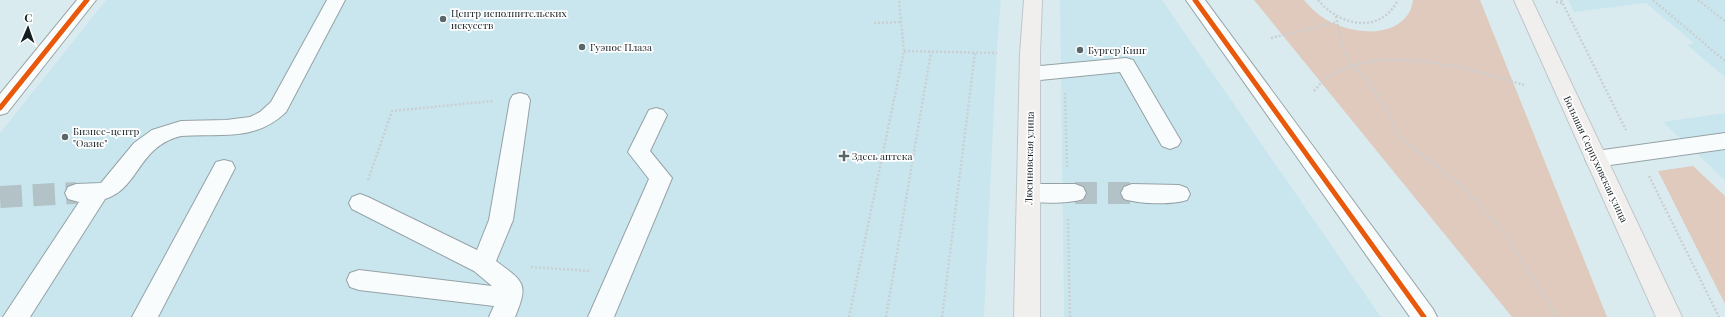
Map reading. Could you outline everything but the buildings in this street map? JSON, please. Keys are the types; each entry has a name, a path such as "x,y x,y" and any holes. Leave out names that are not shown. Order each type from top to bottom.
{"main road":[{"name":"Люсиновская улица","path":"1027,317 1030,74 1033,0"},
{"name":"Большая Серпуховская улица","path":"1523,0 1669,317"}],"street":[{"path":"0,108 87,0"},
{"path":"16,317 87,193 111,188 143,146 165,133 190,128 252,125 273,114 279,107 336,0"},
{"path":"1195,0 1424,317"},
{"path":"1030,74 1126,65 1170,141"},
{"path":"483,264 501,220 520,100"},
{"path":"602,317 661,178 639,152 656,115"},
{"path":"1596,159 1725,141"},
{"path":"145,317 224,168"},
{"path":"1029,192 1075,193"},
{"path":"1132,193 1180,194"},
{"path":"359,280 506,308 511,290 508,284 483,264 360,203"}],"path":[{"path":"849,317 904,51 899,0"},
{"path":"1318,0 1336,16 1347,21 1373,22 1384,18 1392,12 1398,0"},
{"path":"1653,0 1725,61"},
{"path":"1698,0 1725,21"},
{"path":"1556,2 1563,3"},
{"path":"1336,16 1342,47 1352,67 1366,78 1388,112 1397,134 1462,187 1501,228 1557,317"},
{"path":"874,23 901,22"},
{"path":"1271,38 1337,22"},
{"path":"904,51 997,53"},
{"path":"886,317 932,52"},
{"path":"942,317 975,53"},
{"path":"1314,92 1330,76 1352,67 1370,62 1400,60 1435,63 1524,85"},
{"path":"360,203 392,111 520,100"},
{"path":"528,267 620,273"}],"shaded area":[{"path":"106,0 1001,0 997,46 984,317 0,317 0,133"},
{"path":"1060,0 1162,0 1381,317 1064,317"},
{"path":"1254,0 1304,0 1322,17 1342,27 1353,30 1377,31 1388,29 1398,24 1409,14 1413,0 1480,0 1607,317 1512,317"},
{"path":"1568,0 1725,0 1725,77 1687,45 1694,43 1646,3 1574,12"},
{"path":"1725,113 1725,180 1663,122"},
{"path":"1693,166 1725,196 1725,304 1658,171"}],"tunnel":[{"path":"0,197 76,193"},
{"path":"1075,193 1132,193"}],"cycle path":[{"path":"0,108 87,0"},
{"path":"1195,0 1424,317"}],"place":[{"name":"Центр исполнительских искусств","path":"443,19"},
{"name":"Гуэнос Плаза","path":"582,47"},
{"name":"Бургер Кинг","path":"1080,50"},
{"name":"Бизнес-центр \"Оазис\"","path":"65,137"},
{"name":"Здесь аптека","path":"844,156"}]}
